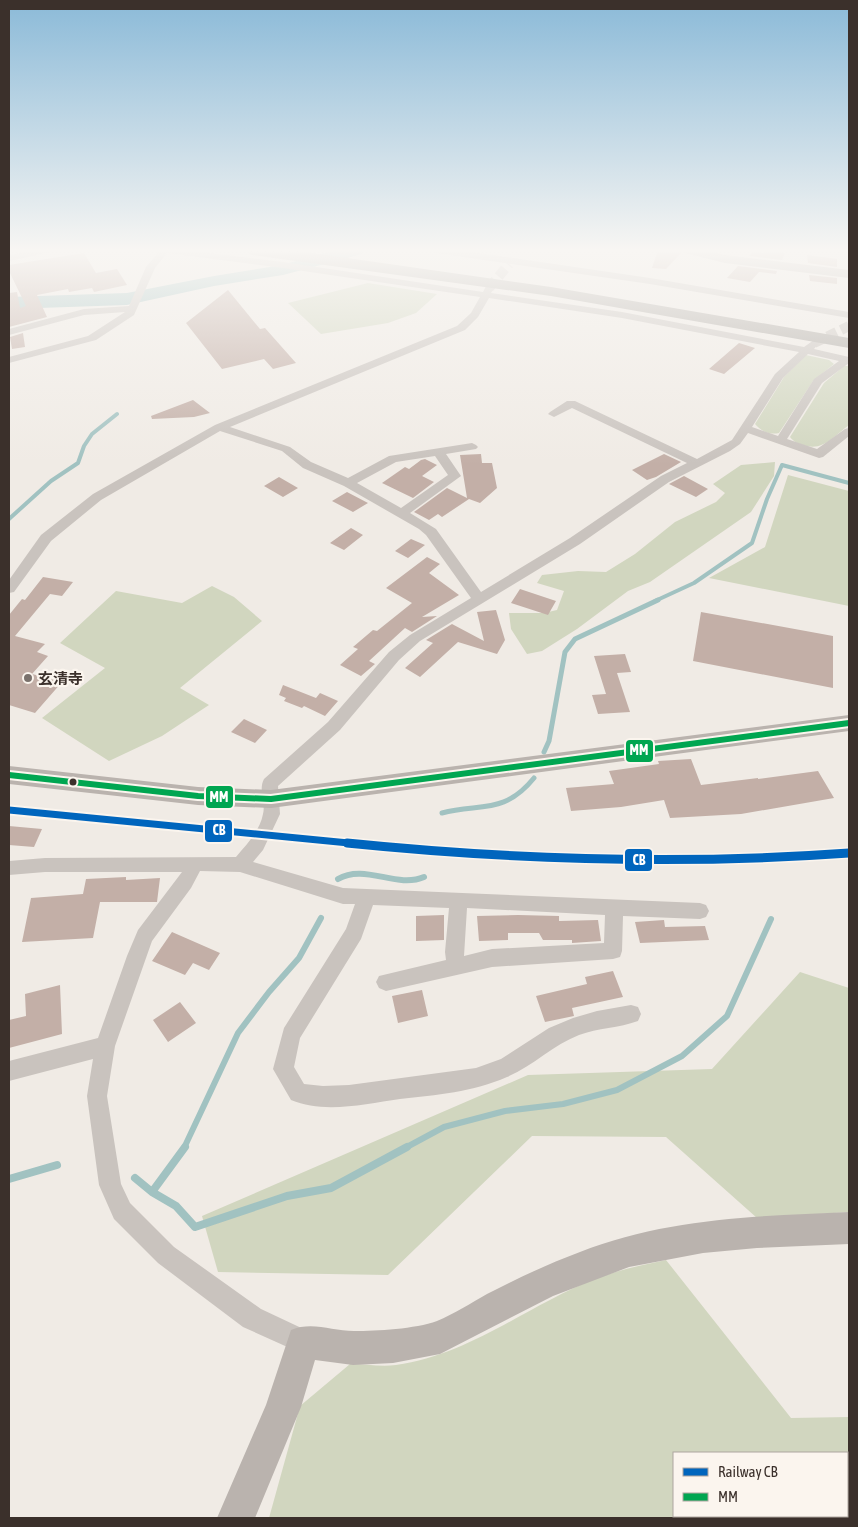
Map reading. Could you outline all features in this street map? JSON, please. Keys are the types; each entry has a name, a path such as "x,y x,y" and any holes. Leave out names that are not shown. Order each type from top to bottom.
{"highway":[{"path":"727,321 849,343"},
{"path":"810,321 849,328"}],"main road":[{"path":"9,775 198,796 272,799 849,723"},
{"path":"236,1518 283,1407 303,1342 361,1347 393,1346 440,1337 541,1284 582,1267 630,1251 703,1237 757,1232 849,1228"}],"street":[{"path":"9,332 49,321"},
{"path":"9,360 92,338 119,321"},
{"path":"9,589 46,538 82,507 219,427 461,328 469,321"},
{"path":"659,321 810,347 848,360"},
{"path":"240,866 258,845 272,814 270,784 334,726 394,656 415,638 575,540 665,479 726,450 736,442 746,428 778,376 810,347"},
{"path":"781,440 818,381 848,360"},
{"path":"554,414 571,403 696,463"},
{"path":"219,427 286,449 308,465 348,483 431,532 479,599"},
{"path":"746,428 819,454 849,431"},
{"path":"348,483 393,459 439,454 472,447"},
{"path":"403,514 408,508 455,476 439,454"},
{"path":"195,864 185,883 145,936 104,1046 97,1096 110,1184 122,1211 166,1255 252,1318 303,1342"},
{"path":"9,868 45,865 195,864 240,866 343,896 700,910"},
{"path":"367,897 354,933 330,969 291,1035 283,1068 298,1093 312,1097 347,1096 458,1082 502,1069 566,1030 592,1022 631,1014"},
{"path":"456,966 454,952 459,900"},
{"path":"386,982 492,958 613,951 614,908"},
{"path":"9,1071 104,1046"}],"green space":[{"path":"307,321 393,321 388,323 321,334"},
{"path":"806,355 829,360 834,364 813,381 779,433 772,434 763,431 755,424 784,377"},
{"path":"844,366 849,366 849,425 822,445 810,447 794,441 790,437 824,383"},
{"path":"775,462 774,476 751,512 650,582 628,591 577,629 542,651 527,654 511,629 509,613 544,613 557,610 564,591 537,583 542,575 578,571 606,572 635,554 675,522 716,502 725,493 713,484 741,465"},
{"path":"788,475 849,491 849,606 709,578 765,547"},
{"path":"212,586 234,597 262,621 180,688 209,705 162,736 109,761 42,718 105,668 60,643 116,591 182,603"},
{"path":"800,972 849,988 849,1212 757,1218 666,1137 532,1136 388,1275 218,1272 202,1216 528,1075 712,1069"},
{"path":"666,1260 791,1418 849,1417 849,1518 269,1518 300,1406 350,1364 396,1365 423,1360 449,1351 498,1328 570,1290 621,1270"}],"building":[{"path":"9,321 31,321 9,327"},
{"path":"188,321 254,321 260,329 265,328 296,363 273,369 264,359 222,369 186,323"},
{"path":"23,333 25,347 12,349 10,337"},
{"path":"739,343 755,348 724,374 709,369"},
{"path":"193,400 210,413 194,417 152,419 151,416"},
{"path":"481,454 482,463 492,463 497,488 480,503 469,499 442,517 438,514 429,520 414,512 447,488 467,498 460,455"},
{"path":"664,454 681,462 656,477 647,480 632,470"},
{"path":"425,459 437,465 422,476 434,482 413,498 382,483 405,467 409,469"},
{"path":"684,476 708,489 696,497 669,484"},
{"path":"279,477 298,488 283,497 264,486"},
{"path":"347,492 368,503 353,512 332,501"},
{"path":"351,528 363,535 344,550 330,543"},
{"path":"411,539 425,545 408,558 395,551"},
{"path":"427,557 440,564 429,573 459,595 422,617 437,616 412,632 405,628 369,661 375,664 361,676 340,665 358,649 353,647 373,630 377,631 412,603 386,588"},
{"path":"43,577 73,582 62,596 50,594 15,636 45,644 37,652 48,656 32,674 62,682 35,713 9,705 9,615 22,599 25,600"},
{"path":"520,589 556,601 548,615 511,603"},
{"path":"496,610 505,640 497,654 458,642 420,677 405,668 433,643 426,640 452,624 484,641 477,612"},
{"path":"701,612 833,636 833,688 693,661"},
{"path":"625,654 631,672 617,673 630,712 598,714 592,695 606,694 594,656"},
{"path":"283,685 316,698 320,693 338,701 325,716 304,706 302,708 284,701 286,698 279,695"},
{"path":"244,719 267,730 255,743 231,732"},
{"path":"691,759 701,785 818,771 834,798 741,814 670,818 664,800 621,807 571,811 566,788 614,784 609,771 659,764 658,761"},
{"path":"9,826 42,829 34,847 9,845"},
{"path":"126,877 126,880 160,878 157,902 100,902 93,938 22,942 31,898 83,894 86,879"},
{"path":"444,915 444,940 416,941 416,916"},
{"path":"477,916 559,916 559,921 598,920 601,941 572,943 572,940 543,940 539,933 508,933 508,940 479,941"},
{"path":"664,920 665,927 705,926 709,940 640,943 635,922"},
{"path":"172,932 220,953 209,970 193,963 185,975 152,961"},
{"path":"613,971 623,997 572,1008 574,1016 545,1022 536,996 587,984 585,977"},
{"path":"60,985 62,1034 9,1048 9,1020 26,1016 25,994"},
{"path":"422,990 428,1016 398,1023 392,996"},
{"path":"180,1002 196,1023 168,1042 153,1020"}],"waterway":[{"path":"9,519 51,481 78,463 84,446 92,434 117,414"},
{"path":"655,601 694,583 752,543 767,499 782,465 849,483"},
{"path":"544,752 549,741 565,652 575,639 658,600"},
{"path":"442,813 502,803 523,790 534,778"},
{"path":"338,879 348,875 359,874 403,880 424,877"},
{"path":"184,1148 238,1033 269,992 299,958 321,918"},
{"path":"405,1148 444,1127 505,1111 563,1104 617,1090 682,1056 727,1016 771,919"},
{"path":"152,1192 185,1147"},
{"path":"152,1192 176,1206 195,1227 287,1196 331,1188 407,1147"},
{"path":"9,1179 57,1165"},
{"path":"135,1178 152,1192"}],"tunnel":[{"path":"814,343 849,326"}],"rail line":[{"name":"CB","path":"9,810 426,851 594,860 765,859 849,853"}],"transit line":[{"name":"MM","path":"9,775 198,796 271,799 849,723"}],"place":[{"name":"玄清寺","path":"28,678"}]}
